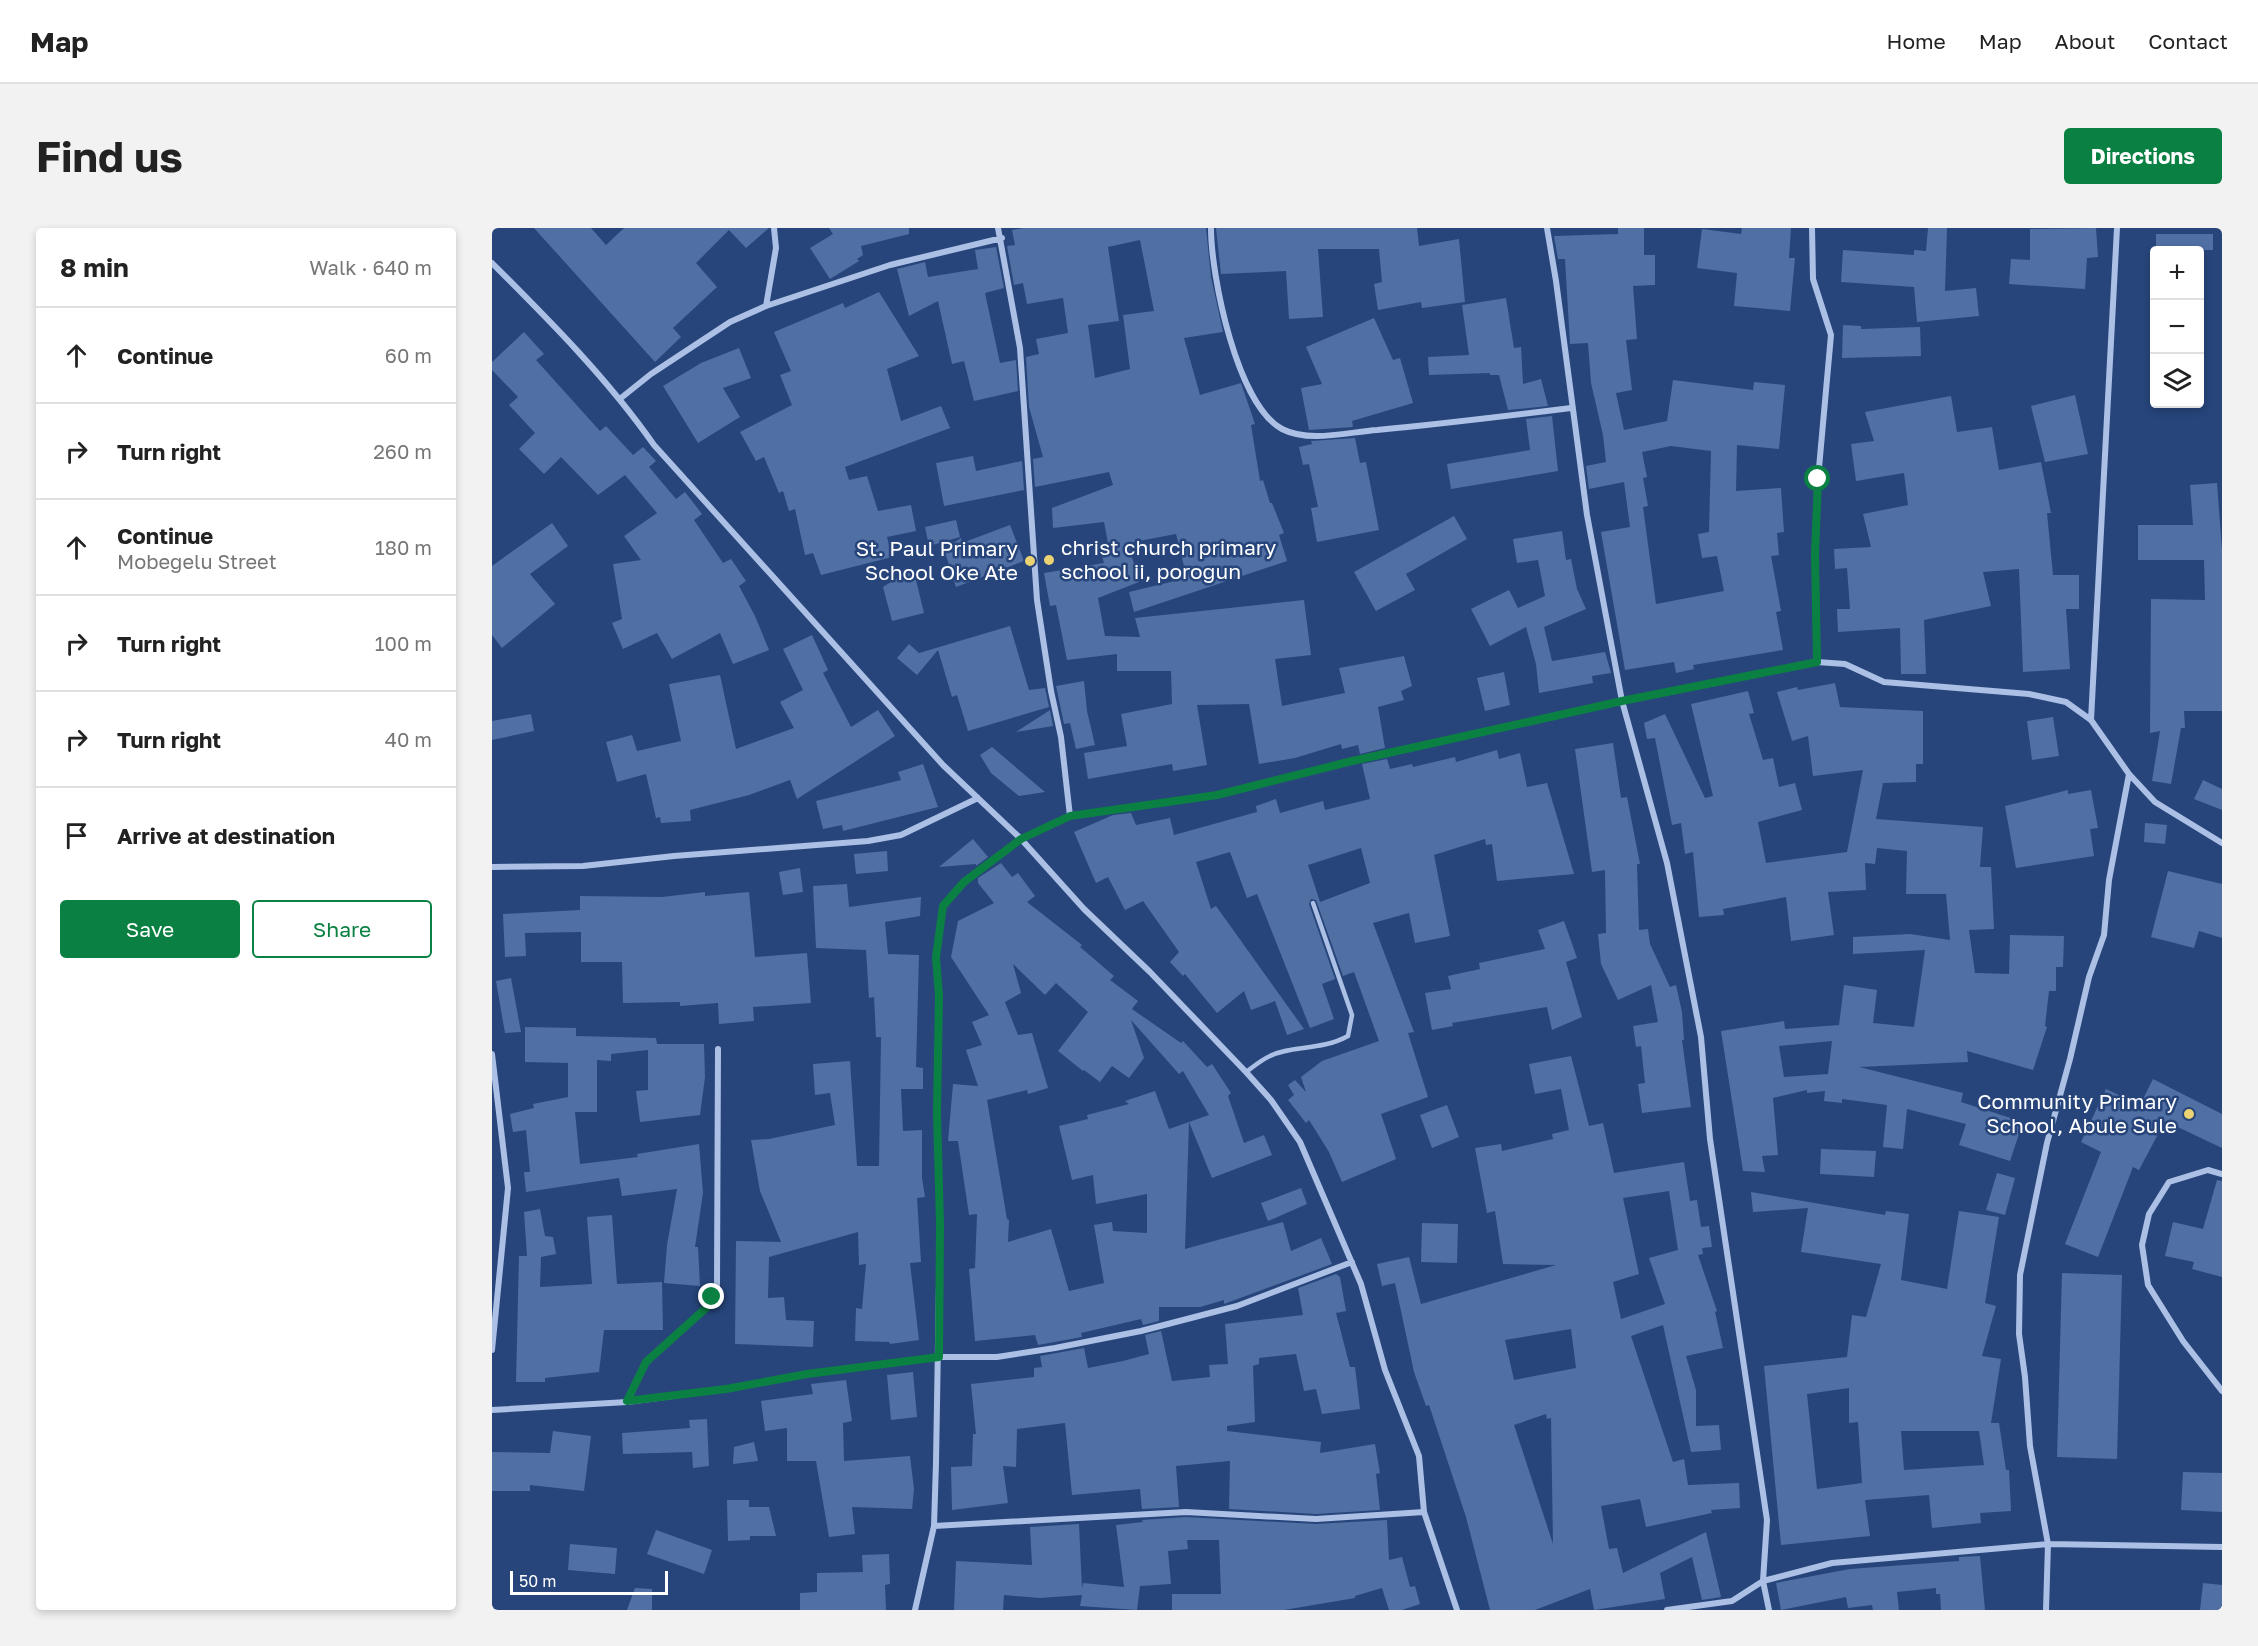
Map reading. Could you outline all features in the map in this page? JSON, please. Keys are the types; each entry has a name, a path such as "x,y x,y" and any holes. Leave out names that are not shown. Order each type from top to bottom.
{"street":[{"path":"766,306 776,248 774,228"},
{"path":"998,228 1002,238 1020,348 1037,600 1051,691 1061,736 1070,816"},
{"path":"1211,228 1211,249 1235,356 1246,385 1266,416 1281,428 1297,434 1319,435 1571,408"},
{"path":"1546,228 1556,281 1571,408 1587,515 1622,701 1667,863 1701,1037 1710,1138 1767,1520 1763,1581 1769,1610"},
{"path":"1812,228 1813,279 1831,335 1818,479 1815,554 1817,662"},
{"path":"2091,720 2116,228"},
{"path":"621,398 651,374 730,322 766,306 891,265 1002,238"},
{"path":"492,263 561,332 621,398 654,445 943,765 1021,839 1084,909 1150,972 1271,1100 1300,1142 1352,1262 1385,1370 1419,1456 1424,1512 1457,1610"},
{"path":"915,1610 934,1526 939,1357 940,1224 937,1113 939,996 936,957 939,924 943,906 964,882 1021,839 1070,816 1217,795 1348,762 1622,701 1817,662 1845,663 1884,682 2038,696 2066,702 2091,720 2129,774 2155,802 2222,843"},
{"path":"2046,1610 2049,1544 2030,1446 2019,1334 2020,1275 2046,1143 2070,1059 2089,977 2104,935 2109,880 2129,774"},
{"path":"492,867 583,866 675,856 868,841 901,835 978,798"},
{"path":"627,1401 646,1362 706,1308 717,1285 718,1048"},
{"path":"492,1054 508,1188 492,1350"},
{"path":"2222,1174 2208,1170 2169,1182 2149,1214 2142,1245 2148,1285 2183,1341 2222,1391"},
{"path":"492,1410 627,1401 726,1389 807,1374 939,1357 997,1357 1141,1331 1237,1305 1352,1262"},
{"path":"934,1526 1186,1512 1316,1519 1424,1512"},
{"path":"1667,1610 1731,1601 1763,1581 1832,1563 2049,1544 2222,1547"}],"lane":[{"path":"1246,1072 1271,1055 1316,1048 1348,1036 1352,1015 1313,903"}],"building":[{"path":"534,228 591,228 606,245 624,228 769,228 746,248 729,230 696,263 717,287 673,328 681,337 655,362"},
{"path":"829,228 909,228 909,234 861,246 863,255 857,259 859,261 830,279 810,248 833,234"},
{"path":"1024,228 1206,228 1211,277 1223,332 1184,338 1200,395 1241,383 1255,424 1251,425 1260,481 1263,480 1270,503 1272,503 1284,533 1279,535 1287,561 1134,612 1129,592 1187,578 1176,534 1128,543 1139,582 1098,598 1105,636 1140,637 1135,618 1304,600 1311,655 1275,659 1282,706 1345,693 1339,668 1404,656 1412,686 1401,691 1404,700 1378,707 1385,748 1360,754 1358,745 1342,749 1341,744 1295,758 1259,764 1249,704 1197,705 1207,765 1173,771 1172,764 1088,779 1084,753 1127,746 1121,714 1172,704 1171,671 1117,671 1117,654 1067,660 1056,605 1050,606 1044,573 1104,563 1102,556 1110,554 1104,522 1053,528 1052,508 1113,485 1109,472 1035,487 1033,459 1043,457 1029,407 1026,357 1039,354 1036,339 1068,333 1063,298 1027,304 1023,283 1014,285 1007,246 1015,245 1012,230","holes":["1140,240 1154,311 1123,315 1130,369 1095,378 1088,325 1119,321 1108,247"]},
{"path":"1216,228 1417,228 1419,246 1459,239 1465,302 1422,308 1421,302 1378,310 1374,284 1382,282 1379,249 1318,249 1323,317 1289,319 1286,271 1221,274"},
{"path":"1618,228 1644,228 1644,255 1655,255 1655,285 1633,286 1637,339 1626,340 1632,390 1616,393 1624,430 1667,421 1673,380 1753,390 1754,382 1785,385 1779,449 1737,445 1736,491 1781,488 1784,532 1777,533 1779,555 1771,556 1781,611 1776,612 1783,650 1693,665 1694,669 1676,673 1674,662 1625,670 1601,532 1630,527 1624,482 1589,489 1586,466 1606,462 1603,435 1591,383 1588,343 1570,344 1565,259 1558,259 1554,236 1618,234","holes":["1671,446 1711,451 1709,532 1698,534 1702,558 1717,556 1724,591 1656,604 1643,507 1648,506 1643,478 1647,477 1642,452"]},
{"path":"1742,228 1791,228 1789,258 1795,258 1790,311 1734,306 1737,273 1697,268 1702,229 1741,234"},
{"path":"1928,228 1947,228 1945,291 1976,288 1979,316 1917,322 1914,287 1841,282 1843,250 1914,255 1914,250 1926,251"},
{"path":"2096,228 2098,257 2087,258 2085,289 2009,284 2011,259 2030,260 2030,229"},
{"path":"2156,234 2213,234 2213,250 2204,250 2204,246 2156,246"},
{"path":"996,247 1004,288 985,293 1000,363 1016,360 1018,391 974,401 964,361 952,364 938,301 909,316 897,269 925,262 928,277 978,269 975,250"},
{"path":"879,292 919,356 887,369 901,421 941,406 950,428 845,467 849,480 867,476 878,511 911,505 916,531 887,537 892,557 821,575 813,553 805,555 795,509 789,511 783,491 779,493 764,457 756,461 740,432 792,405 780,375 791,371 774,332 843,303 845,308"},
{"path":"1506,298 1514,348 1521,347 1523,384 1541,379 1548,406 1508,410 1499,375 1490,375 1490,373 1429,375 1428,357 1469,355 1462,305"},
{"path":"1374,318 1393,360 1400,358 1413,403 1352,421 1353,427 1309,430 1301,388 1322,384 1306,347"},
{"path":"1843,325 1861,326 1861,329 1920,327 1921,356 1842,358"},
{"path":"524,332 544,354 536,360 600,431 606,426 633,455 643,447 656,461 649,467 676,499 685,492 702,514 694,520 723,563 731,559 746,581 739,586 769,650 733,664 720,633 672,659 657,633 623,649 612,623 622,619 613,564 641,560 624,536 657,513 625,475 598,495 561,457 544,474 519,449 535,433 509,405 518,397 492,370 492,362"},
{"path":"739,348 751,378 723,388 740,417 698,443 663,386 701,363"},
{"path":"2075,395 2088,454 2045,462 2031,406"},
{"path":"1951,396 1957,432 1992,427 1999,470 2041,462 2051,513 2047,513 2053,575 2079,575 2079,609 2066,609 2070,669 2023,672 2019,569 1983,572 1991,606 1924,620 1926,674 1901,674 1900,628 1838,632 1837,609 1850,609 1847,568 1835,569 1834,549 1871,547 1863,514 1908,505 1904,473 1856,481 1851,444 1874,441 1865,412"},
{"path":"1552,416 1558,471 1451,489 1447,464 1530,450 1526,419"},
{"path":"1355,438 1360,463 1366,462 1379,530 1317,542 1311,508 1318,507 1309,464 1303,465 1299,447 1312,444 1311,441"},
{"path":"973,456 976,471 1022,461 1024,490 944,506 936,463"},
{"path":"2217,483 2222,550 2222,711 2184,711 2185,728 2181,728 2171,784 2152,781 2160,731 2150,733 2151,599 2205,600 2204,560 2138,560 2138,525 2193,525 2190,485"},
{"path":"1454,516 1467,539 1406,574 1415,590 1376,611 1354,572"},
{"path":"956,520 960,537 929,546 925,527"},
{"path":"552,523 568,546 530,574 555,604 502,648 492,635 492,566"},
{"path":"1010,525 1024,561 956,587 944,549 961,538 962,543"},
{"path":"1562,531 1566,560 1571,559 1577,589 1586,609 1544,627 1552,661 1605,652 1611,673 1592,676 1593,683 1539,693 1536,664 1526,627 1490,646 1471,609 1509,590 1518,608 1545,596 1538,560 1517,563 1513,539"},
{"path":"913,568 924,613 892,621 883,587"},
{"path":"1010,626 1029,690 1045,688 1049,707 968,731 957,695 952,697 938,650 917,675 897,658 909,644 919,653"},
{"path":"812,635 828,670 823,673 851,727 878,710 895,736 797,799 790,780 749,795 690,810 691,821 661,823 660,817 656,818 646,774 617,782 606,742 632,735 637,751 681,741 669,684 720,675 736,749 794,728 780,702 803,690 783,649"},
{"path":"1504,672 1510,705 1485,711 1477,678"},
{"path":"1084,681 1087,711 1095,745 1076,749 1070,723 1064,724 1056,686"},
{"path":"1835,683 1840,707 1923,711 1923,764 1916,764 1916,782 1883,783 1876,819 1983,827 1980,867 1991,867 1994,929 1969,930 1975,973 2009,974 2010,935 2064,936 2063,967 2056,967 2056,991 2049,991 2045,1026 2047,1027 2033,1070 1967,1051 1968,1062 1859,1067 1963,1093 1961,1102 2023,1122 2010,1161 1959,1145 1966,1124 1907,1109 1903,1149 1883,1147 1887,1105 1842,1099 1842,1103 1824,1101 1825,1091 1807,1093 1807,1090 1773,1098 1778,1155 1762,1156 1765,1172 1743,1171 1721,1031 1784,1021 1785,1029 1839,1025 1844,985 1877,990 1873,1023 1914,1027 1925,950 1853,954 1853,937 1910,934 1950,940 1946,894 1906,894 1907,851 1877,848 1875,864 1865,863 1866,890 1828,892 1834,935 1791,941 1786,897 1723,909 1724,915 1699,917 1693,852 1685,854 1681,823 1672,825 1655,738 1647,739 1644,723 1665,714 1705,798 1713,796 1691,704 1748,691 1754,713 1749,714 1763,760 1773,758 1779,787 1795,783 1802,810 1758,822 1766,863 1847,852 1863,770 1813,776 1808,736 1792,741 1777,692 1797,687 1798,690","holes":["1832,1041 1828,1074 1784,1077 1779,1046"]},
{"path":"1050,710 1053,726 1016,732"},
{"path":"531,714 534,731 492,740 492,721"},
{"path":"2053,717 2059,756 2032,760 2027,721"},
{"path":"1613,743 1621,798 1627,797 1640,864 1637,864 1639,930 1648,929 1650,944 1670,987 1676,985 1682,1012 1684,1040 1682,1040 1691,1107 1642,1113 1638,1084 1645,1083 1641,1046 1636,1047 1633,1026 1658,1022 1651,985 1618,1000 1601,964 1598,934 1606,933 1605,870 1592,872 1575,749"},
{"path":"992,747 1045,792 1019,796 991,773 980,755"},
{"path":"1497,750 1499,759 1520,753 1527,787 1547,783 1574,874 1497,881 1492,844 1486,845 1485,839 1434,855 1450,936 1415,943 1409,913 1373,923 1414,1032 1408,1033 1428,1097 1381,1114 1396,1159 1342,1182 1329,1152 1309,1120 1306,1123 1288,1100 1294,1095 1288,1085 1295,1080 1306,1092 1301,1077 1322,1061 1379,1041 1354,972 1343,976 1316,900 1311,899 1309,904 1335,979 1322,984 1334,1019 1310,1028 1257,894 1247,898 1230,852 1196,862 1211,909 1216,906 1304,1029 1287,1035 1275,1001 1251,1010 1244,991 1217,1013 1185,974 1183,976 1170,962 1179,952 1143,901 1125,910 1108,877 1096,883 1074,832 1113,815 1131,813 1136,825 1170,818 1174,835 1257,812 1256,806 1276,799 1280,813 1323,801 1325,810 1370,799 1362,764 1387,759 1390,769 1412,764 1413,767 1455,757 1456,762","holes":["1361,848 1370,883 1320,902 1308,865"]},
{"path":"923,764 938,807 843,831 842,825 823,829 816,801 901,780 898,772"},
{"path":"2203,780 2222,789 2222,810 2194,799"},
{"path":"2068,790 2068,794 2091,790 2098,828 2090,829 2094,856 2016,868 2005,806"},
{"path":"2145,823 2167,825 2165,844 2144,842"},
{"path":"973,839 988,857 976,866 976,864 939,867"},
{"path":"887,851 888,871 856,874 854,854"},
{"path":"1001,863 1012,877 1018,873 1035,896 1027,902 1082,945 1080,947 1114,976 1110,980 1138,1001 1132,1009 1181,1043 1183,1041 1207,1067 1212,1064 1231,1093 1228,1096 1244,1143 1264,1135 1272,1155 1212,1178 1189,1122 1185,1249 1283,1222 1291,1251 1321,1238 1332,1264 1224,1304 1224,1300 1200,1307 1159,1307 1159,1321 1143,1325 1141,1319 1081,1333 1082,1337 1038,1345 1035,1335 975,1341 969,1269 975,1268 977,1214 969,1215 958,1141 948,1141 953,1084 978,1086 966,1050 982,1045 972,1022 989,1015 951,957 958,921 994,903 978,883 978,878","holes":["1013,964 1045,995 1056,983 1088,1012 1058,1051 1083,1071 1100,1082 1112,1066 1129,1078 1144,1058 1131,1020 1179,1074 1183,1071 1209,1115 1169,1129 1155,1091 1125,1101 1129,1104 1087,1115 1088,1119 1059,1126 1072,1180 1093,1175 1096,1204 1147,1194 1147,1233 1113,1231 1112,1222 1094,1225 1104,1283 1069,1291 1051,1229 1008,1242 1009,1220 987,1100 1027,1090 1028,1094 1048,1088 1032,1033 1018,1035 1005,1002 1021,993"]},
{"path":"800,868 803,892 783,895 779,872"},
{"path":"2168,871 2222,884 2222,938 2199,931 2194,948 2151,937"},
{"path":"847,884 849,907 921,897 920,916 885,922 888,954 919,955 916,1067 923,1068 923,1089 901,1089 903,1131 922,1130 922,1178 925,1197 917,1198 921,1262 910,1263 919,1340 890,1344 889,1342 855,1341 856,1308 862,1309 866,1264 859,1265 858,1232 769,1257 768,1298 784,1297 786,1320 814,1321 813,1347 735,1344 736,1241 781,1242 760,1191 751,1140 769,1139 835,1125 830,1093 815,1095 813,1064 850,1061 857,1166 879,1166 881,1037 876,1037 874,997 869,998 866,950 816,948 813,886"},
{"path":"705,892 705,896 749,892 755,957 807,953 811,1003 753,1007 754,1021 719,1024 718,1003 680,1006 680,1002 623,1003 622,962 581,962 581,932 525,933 526,956 505,957 503,914 580,910 580,896 662,897"},
{"path":"1564,921 1577,958 1566,962 1582,1017 1552,1030 1547,1007 1452,1023 1453,1026 1432,1030 1425,993 1451,989 1448,976 1480,969 1479,963 1545,949 1538,930"},
{"path":"511,978 521,1032 505,1033 496,981"},
{"path":"525,1027 576,1028 576,1036 656,1038 657,1044 704,1044 705,1077 700,1115 640,1122 636,1091 648,1090 648,1050 611,1054 611,1061 597,1060 597,1112 575,1112 580,1164 638,1157 637,1154 699,1144 703,1193 695,1247 698,1247 700,1286 664,1283 667,1245 677,1189 622,1196 619,1178 526,1192 524,1172 530,1172 526,1130 513,1132 510,1114 534,1108 533,1104 568,1097 568,1063 525,1062"},
{"path":"1571,1056 1589,1126 1603,1123 1614,1173 1684,1162 1690,1201 1697,1200 1701,1227 1709,1226 1712,1247 1702,1248 1703,1254 1698,1255 1717,1311 1715,1312 1723,1348 1686,1356 1696,1390 1696,1426 1719,1425 1721,1450 1691,1452 1663,1325 1631,1336 1673,1462 1684,1459 1688,1485 1739,1483 1740,1508 1711,1510 1712,1513 1646,1527 1640,1499 1601,1506 1609,1549 1617,1548 1623,1573 1706,1532 1721,1597 1702,1600 1692,1557 1660,1573 1665,1599 1594,1610 1590,1589 1535,1610 1490,1610 1466,1517 1429,1405 1426,1406 1414,1372 1395,1283 1382,1286 1377,1264 1409,1257 1421,1304 1556,1265 1503,1264 1495,1211 1487,1213 1475,1148 1501,1144 1502,1151 1553,1139 1552,1134 1569,1130 1561,1089 1535,1094 1529,1064","holes":["1669,1191 1678,1250 1649,1258 1665,1304 1621,1319 1613,1282 1639,1274 1623,1198","1571,1329 1576,1368 1514,1380 1505,1340","1546,1414 1547,1419 1551,1418 1553,1544 1514,1425"]},
{"path":"2153,1079 2222,1114 2222,1148 2165,1121 2139,1170 2133,1167 2098,1257 2065,1244 2101,1152 2081,1142 2106,1089 2140,1105"},
{"path":"1447,1105 1459,1137 1432,1148 1420,1115"},
{"path":"1821,1149 1876,1151 1874,1177 1820,1174"},
{"path":"1997,1173 2015,1178 2005,1215 1986,1210"},
{"path":"2217,1180 2222,1181 2222,1277 2192,1269 2194,1262 2165,1256 2173,1222 2203,1229"},
{"path":"1301,1188 1307,1204 1268,1221 1261,1203"},
{"path":"1751,1192 1885,1215 1886,1211 1909,1214 1901,1280 1947,1289 1959,1211 1999,1217 1985,1303 1996,1306 1982,1356 2001,1359 1991,1423 1999,1423 2006,1470 2009,1470 2011,1511 1980,1513 1981,1523 1932,1528 1929,1495 1865,1500 1870,1536 1781,1545 1764,1366 1847,1357 1852,1315 1866,1317 1881,1264 1801,1252 1808,1208 1753,1212","holes":["1849,1388 1849,1423 1858,1422 1862,1483 1817,1489 1807,1394","1901,1431 1979,1431 1984,1465 1904,1470"]},
{"path":"540,1209 545,1236 553,1237 556,1254 541,1257 540,1287 592,1284 587,1217 612,1215 617,1284 662,1282 663,1330 604,1330 599,1372 545,1378 545,1382 516,1382 519,1256 527,1256 524,1212"},
{"path":"1422,1223 1458,1224 1457,1263 1421,1262"},
{"path":"2062,1273 2122,1275 2117,1459 2057,1457"},
{"path":"1336,1274 1340,1277 1346,1311 1336,1313 1350,1367 1355,1367 1360,1409 1322,1414 1316,1389 1304,1391 1296,1354 1259,1358 1259,1364 1253,1366 1255,1422 1227,1426 1227,1431 1321,1442 1320,1453 1375,1444 1380,1473 1376,1474 1380,1510 1316,1514 1229,1509 1230,1461 1176,1466 1179,1507 1142,1509 1140,1489 1072,1495 1065,1423 1017,1429 1016,1467 1003,1466 1008,1503 952,1510 951,1467 972,1466 973,1434 976,1434 971,1384 1034,1377 1034,1368 1042,1367 1040,1356 1084,1348 1088,1368 1149,1354 1145,1335 1161,1331 1172,1381 1210,1377 1209,1365 1228,1364 1225,1324 1303,1315 1298,1288"},
{"path":"913,1372 917,1417 891,1420 887,1375"},
{"path":"846,1380 852,1421 843,1423 844,1461 910,1456 914,1489 912,1509 852,1507 855,1534 829,1537 816,1461 787,1461 787,1428 765,1431 761,1401 813,1394 811,1384"},
{"path":"707,1419 709,1466 693,1468 692,1452 623,1454 622,1433 690,1428 689,1420"},
{"path":"553,1431 591,1436 584,1491 530,1485 530,1491 492,1491 492,1452 550,1453"},
{"path":"754,1442 758,1461 733,1464 734,1447"},
{"path":"2183,1472 2222,1473 2222,1512 2181,1510"},
{"path":"727,1500 749,1500 749,1507 769,1507 776,1536 750,1536 750,1540 728,1541"},
{"path":"1186,1517 1316,1524 1387,1520 1389,1560 1402,1557 1410,1587 1415,1586 1420,1604 1402,1610 1389,1610 1382,1588 1355,1596 1355,1598 1284,1610 1172,1610 1172,1594 1221,1594 1219,1540 1187,1540 1188,1549 1168,1551 1171,1584 1140,1586 1137,1610 1080,1606 1082,1595 1040,1598 1004,1595 1003,1610 954,1610 956,1561 1032,1565 1030,1527 1079,1524 1082,1589 1083,1583 1124,1587 1116,1525 1143,1522 1142,1520"},
{"path":"656,1530 712,1550 704,1574 647,1554"},
{"path":"570,1544 617,1548 615,1574 568,1570"},
{"path":"889,1554 890,1584 885,1585 886,1610 800,1610 800,1593 817,1592 817,1573 863,1572 862,1555"},
{"path":"1980,1556 1985,1610 1941,1610 1940,1594 1936,1594 1936,1588 1897,1592 1899,1610 1873,1610 1872,1605 1848,1608 1846,1597 1781,1610 1776,1583 1850,1569 1959,1561 1959,1557"},
{"path":"2203,1583 2222,1585 2222,1610 2200,1610"},
{"path":"635,1588 652,1589 652,1610 627,1610"}],"place":[{"name":"christ church primary school ii, porogun","path":"1049,560"},
{"name":"St. Paul Primary School Oke Ate","path":"1030,561"},
{"name":"Community Primary School, Abule Sule","path":"2189,1114"}],"route":[{"path":"712,1297 706,1308 646,1362 627,1401 726,1389 807,1374 939,1357 940,1224 937,1113 939,996 936,957 939,924 943,906 964,882 1021,839 1070,816 1217,795 1348,762 1622,701 1817,662 1815,554 1818,479"}]}
